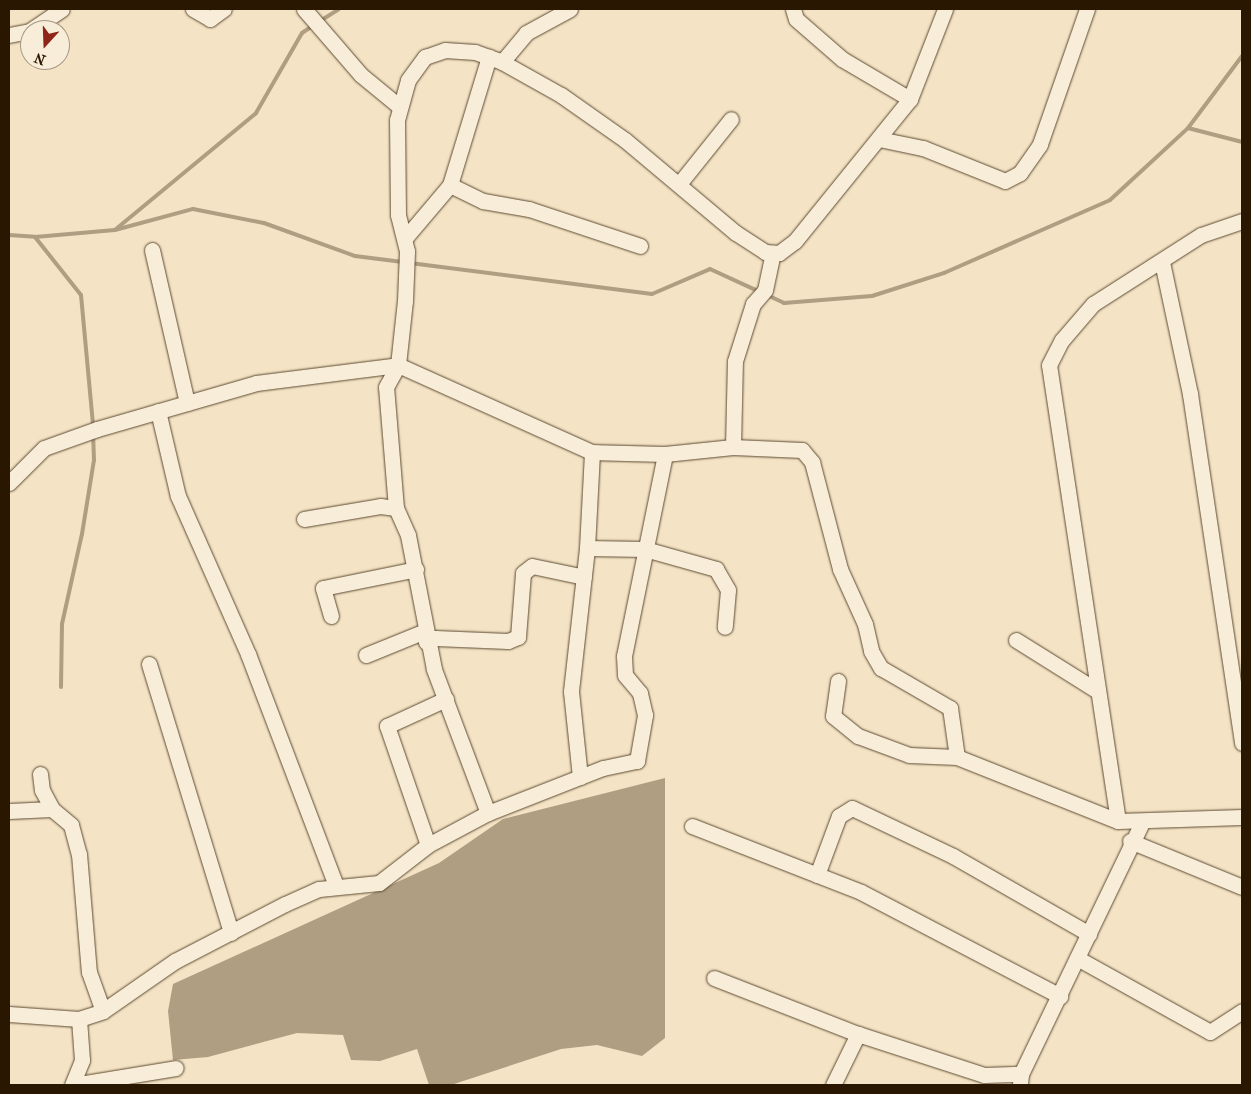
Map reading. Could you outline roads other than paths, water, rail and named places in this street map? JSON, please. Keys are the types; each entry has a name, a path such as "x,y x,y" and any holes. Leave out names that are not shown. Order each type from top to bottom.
{"street":[{"path":"45,20 62,9"},
{"path":"193,9 210,19 224,9"},
{"path":"304,9 361,75 400,107"},
{"path":"406,237 436,207 450,185 495,60 526,33 570,9"},
{"path":"792,9 796,19 842,59 910,99"},
{"path":"488,813 425,637 416,569 396,508 386,387 398,365 406,237 398,215 400,107 408,80 425,57 445,50 495,60 561,95 679,184 736,233 773,253 779,254 795,241 910,99 945,9"},
{"path":"879,139 923,148 1005,181 1020,173 1040,144 1086,9"},
{"path":"679,184 731,119"},
{"path":"450,185 483,201 529,210 640,246"},
{"path":"1118,821 1096,690 1050,365 1062,340 1093,304 1162,262 1201,235 1242,221"},
{"path":"152,250 187,403"},
{"path":"733,447 735,361 753,304 765,290 773,253"},
{"path":"1162,262 1190,394 1242,743"},
{"path":"9,483 44,448 158,411 256,383 398,365 592,452 664,454 733,447 777,447 808,454 840,569 865,624 871,651 882,668 950,708 957,757"},
{"path":"158,411 178,496 248,654 336,886"},
{"path":"580,778 571,691 587,548 592,452"},
{"path":"9,1014 79,1018 103,1011 175,961 311,892 336,886 379,883 428,845 488,813 580,778 637,761 642,750 645,715 640,693 625,675 624,656 664,454"},
{"path":"304,519 380,506 396,508"},
{"path":"587,548 645,550 721,573 728,590 725,627"},
{"path":"366,655 425,637 508,641 518,636 523,574 532,566 584,577"},
{"path":"330,616 323,588 416,569"},
{"path":"1016,640 1096,690"},
{"path":"149,664 231,933"},
{"path":"838,681 833,716 858,736 910,755 957,757 1118,821 1142,823 1242,817"},
{"path":"428,845 387,726 446,699"},
{"path":"40,774 42,790 52,809 71,826 79,854 88,972 103,1011"},
{"path":"817,875 839,816 852,808 953,856 1089,934"},
{"path":"9,811 52,809"},
{"path":"714,978 858,1034 984,1075 1021,1080 1130,842 1142,823"},
{"path":"692,826 861,892 1060,996"},
{"path":"1130,842 1242,887"},
{"path":"1077,958 1210,1032 1242,1011"},
{"path":"72,1085 82,1060 79,1018"},
{"path":"833,1085 858,1034"},
{"path":"72,1085 176,1068"}],"waterway":[{"path":"320,21 339,9"},
{"path":"116,229 256,113 302,33 314,25"},
{"path":"767,295 784,303 872,296 944,273 1110,200 1188,128 1242,56"},
{"path":"1188,128 1242,142"},
{"path":"9,235 35,237 115,230 193,209 264,223 355,256 403,262"},
{"path":"35,237 81,295 93,425"},
{"path":"410,263 652,294 710,269 758,291"},
{"path":"61,687 62,624 82,534 94,460 93,435"}]}
